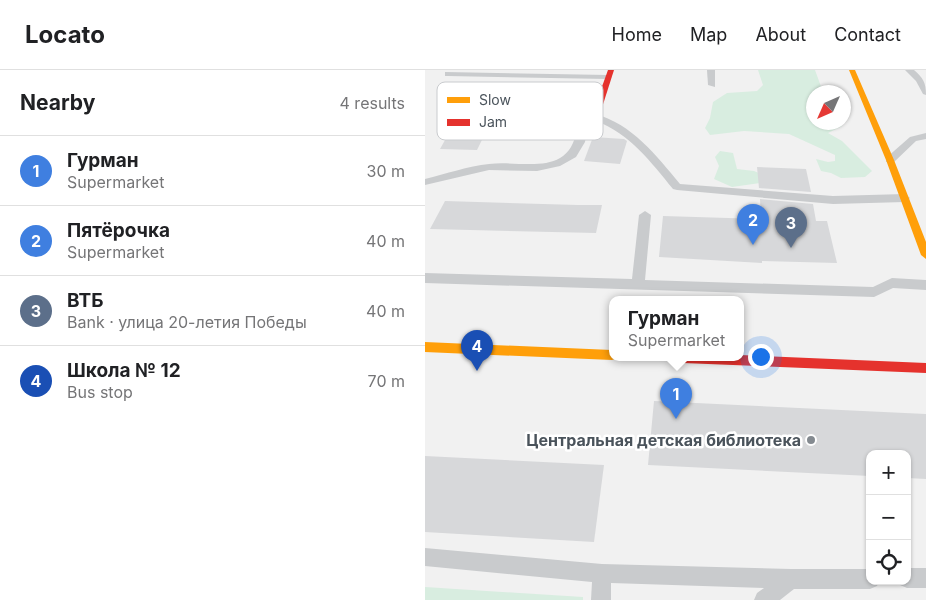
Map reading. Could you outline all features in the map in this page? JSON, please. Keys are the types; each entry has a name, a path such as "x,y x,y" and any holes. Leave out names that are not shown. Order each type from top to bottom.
{"street":[{"path":"852,70 924,241 926,255"},
{"path":"603,92 609,74"},
{"path":"425,347 609,355"},
{"path":"744,361 926,368"}],"lane":[{"path":"711,70 712,85"},
{"path":"909,70 923,81 926,92"},
{"path":"448,74 609,74"},
{"path":"603,119 645,147 677,187 833,200 905,198"},
{"path":"890,160 913,139 926,136"},
{"path":"425,182 489,167 537,168 556,164 573,155 580,140"},
{"path":"638,284 645,215"},
{"path":"425,278 875,292 892,283 926,285"},
{"path":"425,557 602,572 791,580 866,578"},
{"path":"601,600 602,572"},
{"path":"911,578 926,578"},
{"path":"765,600 791,580"}],"green space":[{"path":"758,70 815,70 820,85 806,85 806,130 834,130 828,133 842,141 872,171 865,177 841,178 821,171 816,159 828,162 835,161 835,155 789,134 744,131 710,135 705,128 710,118 713,102 727,93 757,91 763,85"},
{"path":"720,151 733,153 737,169 754,171 766,176 760,183 732,187 714,179 719,166 715,157"},
{"path":"425,587 583,597 583,600 425,600"}],"building":[{"path":"603,138 624,139 627,141 620,164 584,161 592,140 603,140"},
{"path":"445,140 482,140 477,150 440,149"},
{"path":"757,167 806,169 811,192 759,188"},
{"path":"760,199 813,204 816,221 827,221 837,263 762,261 762,263 659,257 663,216 761,219"},
{"path":"445,201 602,205 596,233 430,229"},
{"path":"654,401 926,414 926,479 911,478 911,450 866,450 866,476 648,465"},
{"path":"425,456 604,465 594,542 425,532"}],"traffic: slow":[{"path":"852,70 890,160 926,255"},
{"path":"425,347 609,355"}],"traffic: jam":[{"path":"603,94 611,70"},
{"path":"744,361 926,368"}],"place":[{"name":"Пятёрочка","path":"753,245"},
{"name":"ВТБ","path":"791,248"},
{"name":"Школа № 12","path":"477,371"},
{"name":"Гурман","path":"676,419"},
{"name":"Центральная детская библиотека","path":"811,440"}]}
